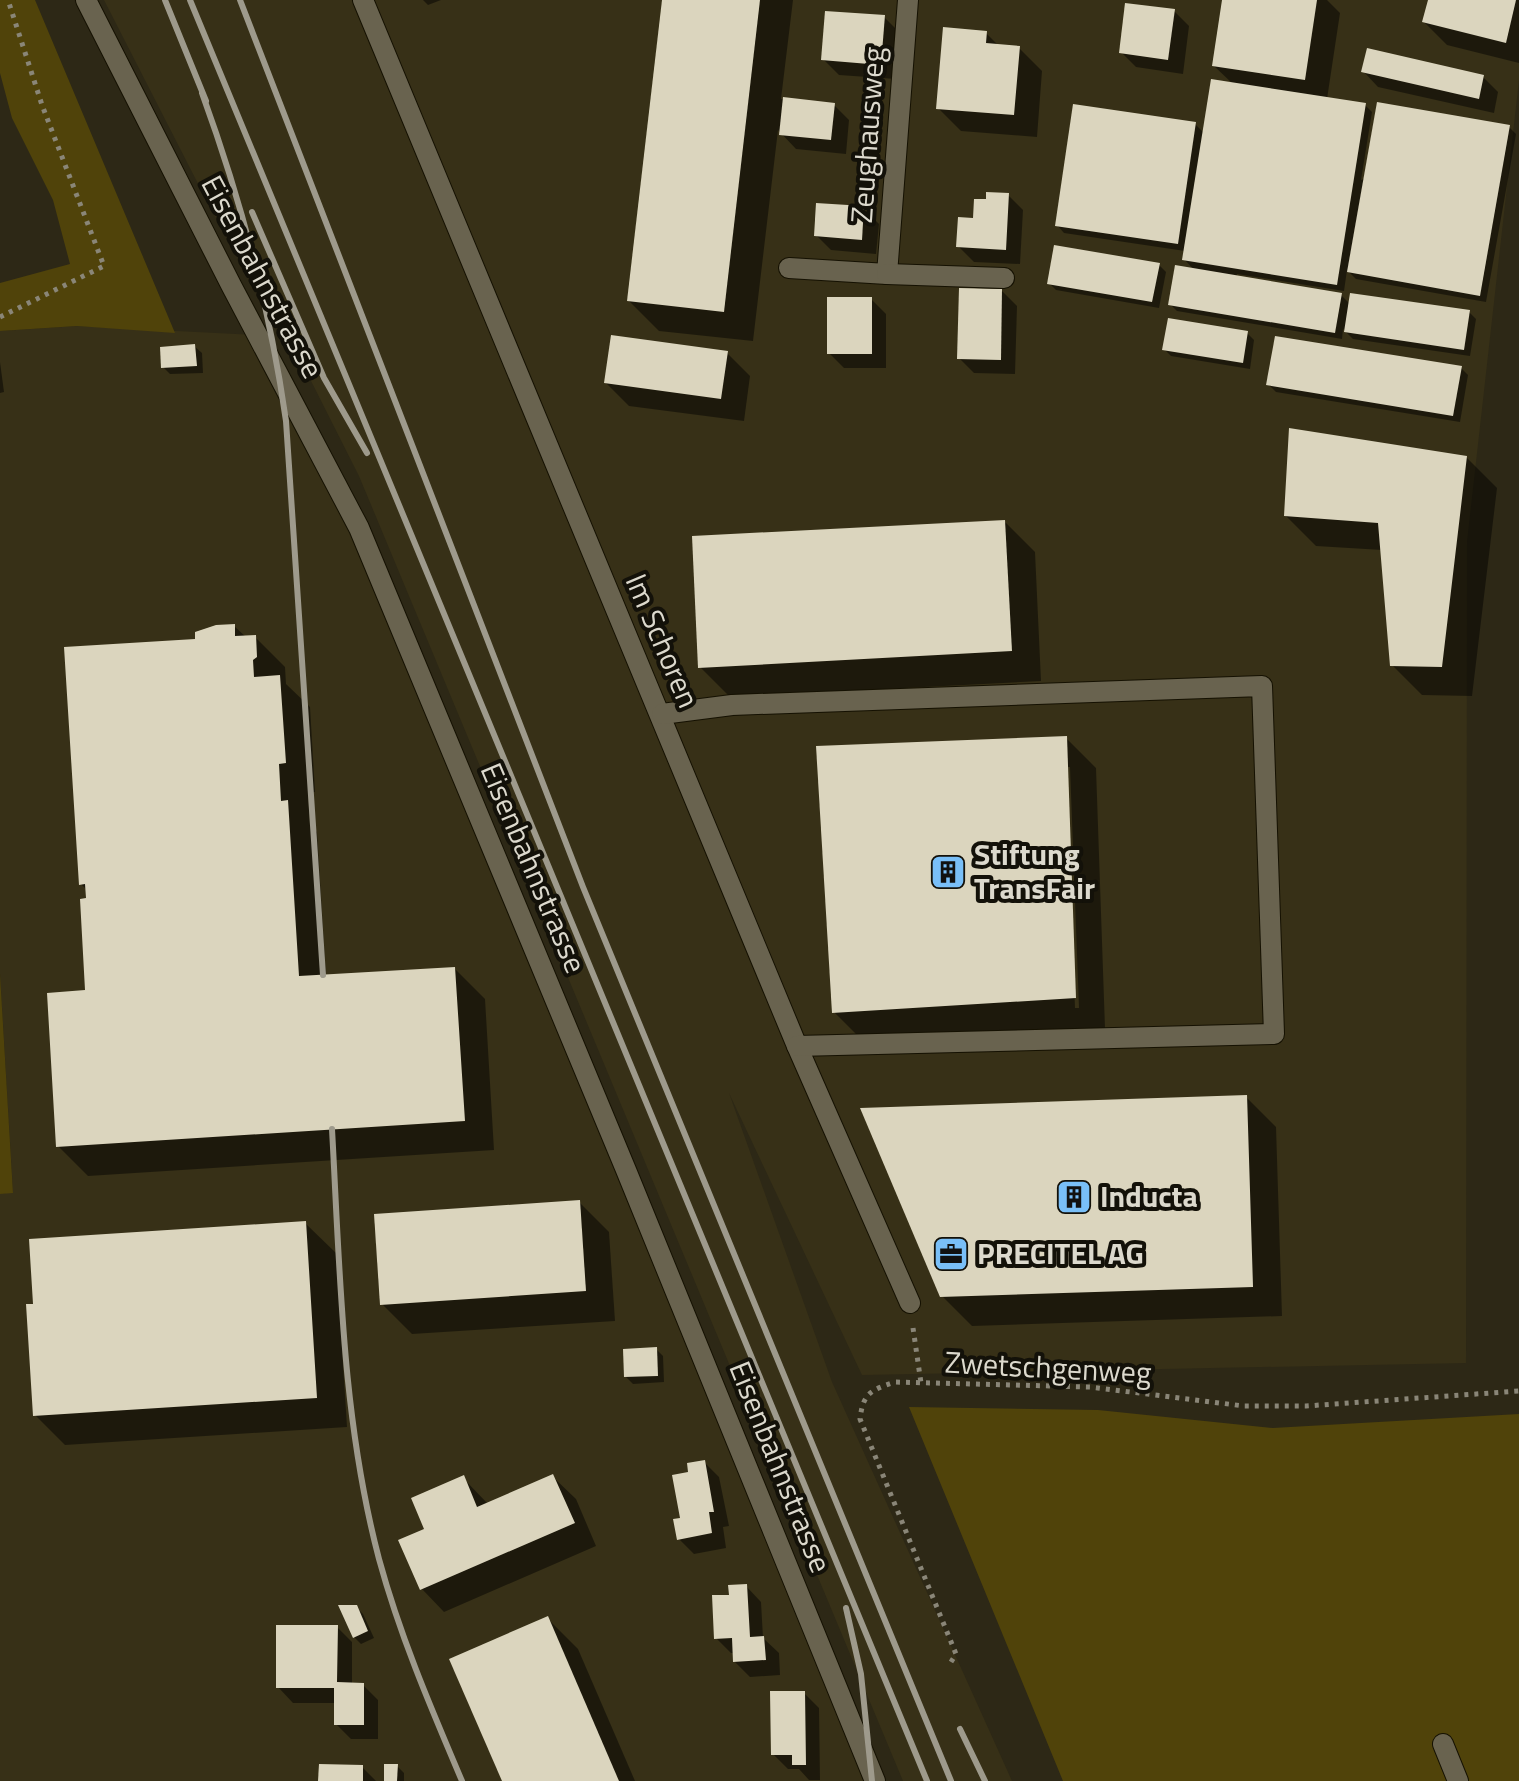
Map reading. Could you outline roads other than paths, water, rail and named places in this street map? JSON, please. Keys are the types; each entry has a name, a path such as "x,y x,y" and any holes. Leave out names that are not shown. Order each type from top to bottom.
{"street":[{"name":"Eisenbahnstrasse","path":"86,0 359,528 710,1374 875,1781"},
{"name":"Im Schoren","path":"363,0 662,714 797,1046 910,1303"},
{"name":"Zeughausweg","path":"887,274 908,0"},
{"path":"789,268 1004,278"},
{"path":"662,714 732,705 1262,686 1274,1034 797,1046"},
{"path":"1443,1744 1458,1781"}],"railway":[{"path":"165,0 206,101"},
{"path":"190,0 927,1781"},
{"path":"240,0 583,887 951,1781"},
{"path":"202,93 253,255 272,337 286,421 323,975"},
{"path":"252,212 324,378 367,453"},
{"path":"332,1129 350,1399 367,1506 396,1616 462,1781"},
{"path":"846,1608 861,1674 872,1781"},
{"path":"960,1729 985,1781"}],"place":[{"name":"Stiftung TransFair","path":"948,872"},
{"name":"Inducta","path":"1074,1197"},
{"name":"PRECITEL AG","path":"951,1254"}]}
